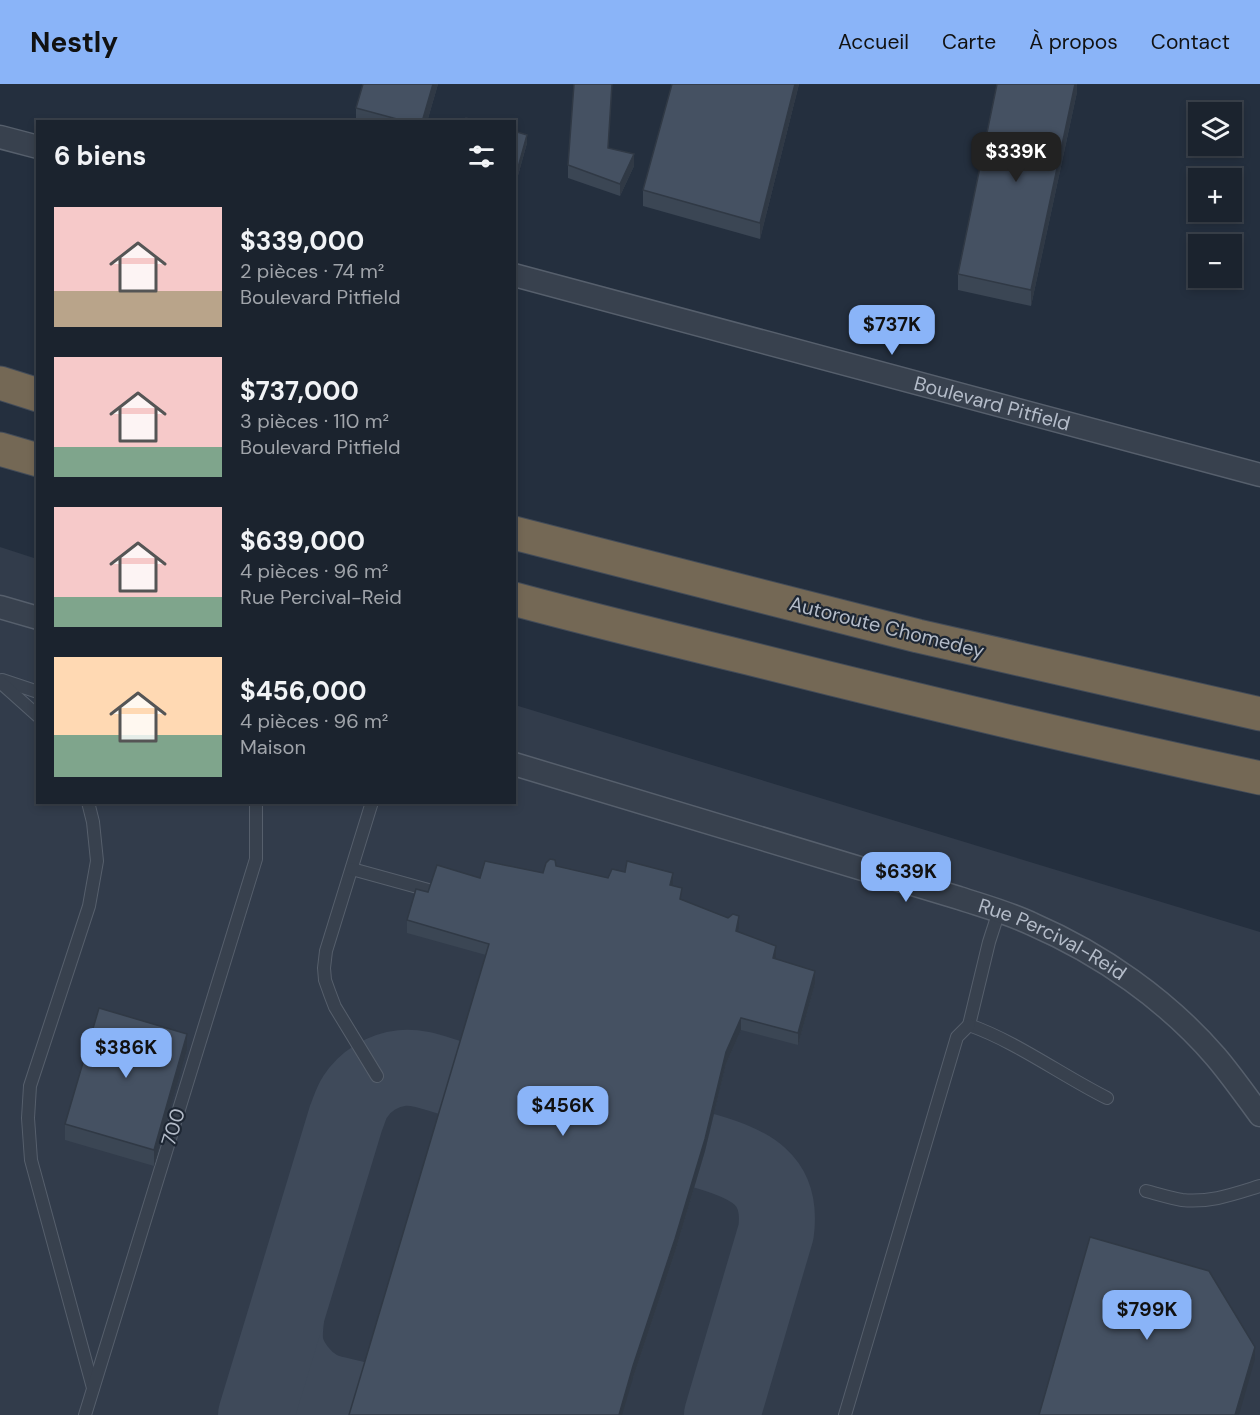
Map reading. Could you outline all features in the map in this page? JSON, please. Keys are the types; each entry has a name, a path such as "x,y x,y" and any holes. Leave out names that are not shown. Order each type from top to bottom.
{"highway":[{"path":"0,383 36,394"},
{"path":"0,448 36,459"},
{"name":"Autoroute Chomedey","path":"516,535 918,636 1260,714"},
{"path":"516,600 883,692 1260,778"}],"street":[{"path":"0,137 36,146"},
{"name":"Boulevard Pitfield","path":"516,276 1260,475"},
{"path":"0,607 36,617"},
{"name":"Rue Percival-Reid","path":"516,765 1032,923 1100,960 1151,996 1187,1027 1215,1056 1260,1115"}],"lane":[{"path":"0,680 36,691"},
{"path":"0,680 36,714"},
{"path":"88,804 97,861 89,906 30,1086 28,1118 31,1160 93,1388"},
{"name":"700","path":"85,1415 256,859 256,804"},
{"path":"371,804 326,951 324,968 325,980 335,1007 377,1076"},
{"path":"352,869 432,891"},
{"path":"845,1415 957,1037 969,1025 999,911"},
{"path":"969,1025 998,1036 1107,1098"},
{"path":"1146,1191 1180,1200 1199,1201 1221,1198 1260,1186"}],"shaded area":[{"path":"0,547 36,559 36,804 516,804 516,705 1260,932 1260,1415 0,1415"}],"building":[{"path":"363,84 433,84 423,120 401,120 356,108"},
{"path":"574,84 612,84 608,148 634,154 620,184 568,165"},
{"path":"672,84 795,84 760,223 643,190"},
{"path":"997,84 1075,84 1031,290 958,274"},
{"path":"516,132 527,135 516,171"},
{"path":"550,859 555,860 556,866 608,878 612,869 625,872 627,861 673,873 670,885 682,888 680,899 728,918 733,914 739,916 736,931 776,946 773,958 815,971 798,1033 741,1018 726,1052 705,1139 619,1415 349,1415 489,944 407,920 416,889 428,892 437,865 480,878 485,861 543,873"},
{"path":"99,1008 187,1034 154,1150 65,1124"},
{"path":"1090,1237 1209,1271 1255,1347 1235,1415 1039,1415"}],"taxiway":[{"path":"256,1415 346,1118 354,1099 369,1081 395,1069 414,1068 452,1078"},
{"path":"705,1151 736,1162 760,1176 774,1198 777,1214 776,1232 722,1415"},
{"path":"286,1319 286,1347 294,1365 303,1376 322,1390 358,1400"}]}
